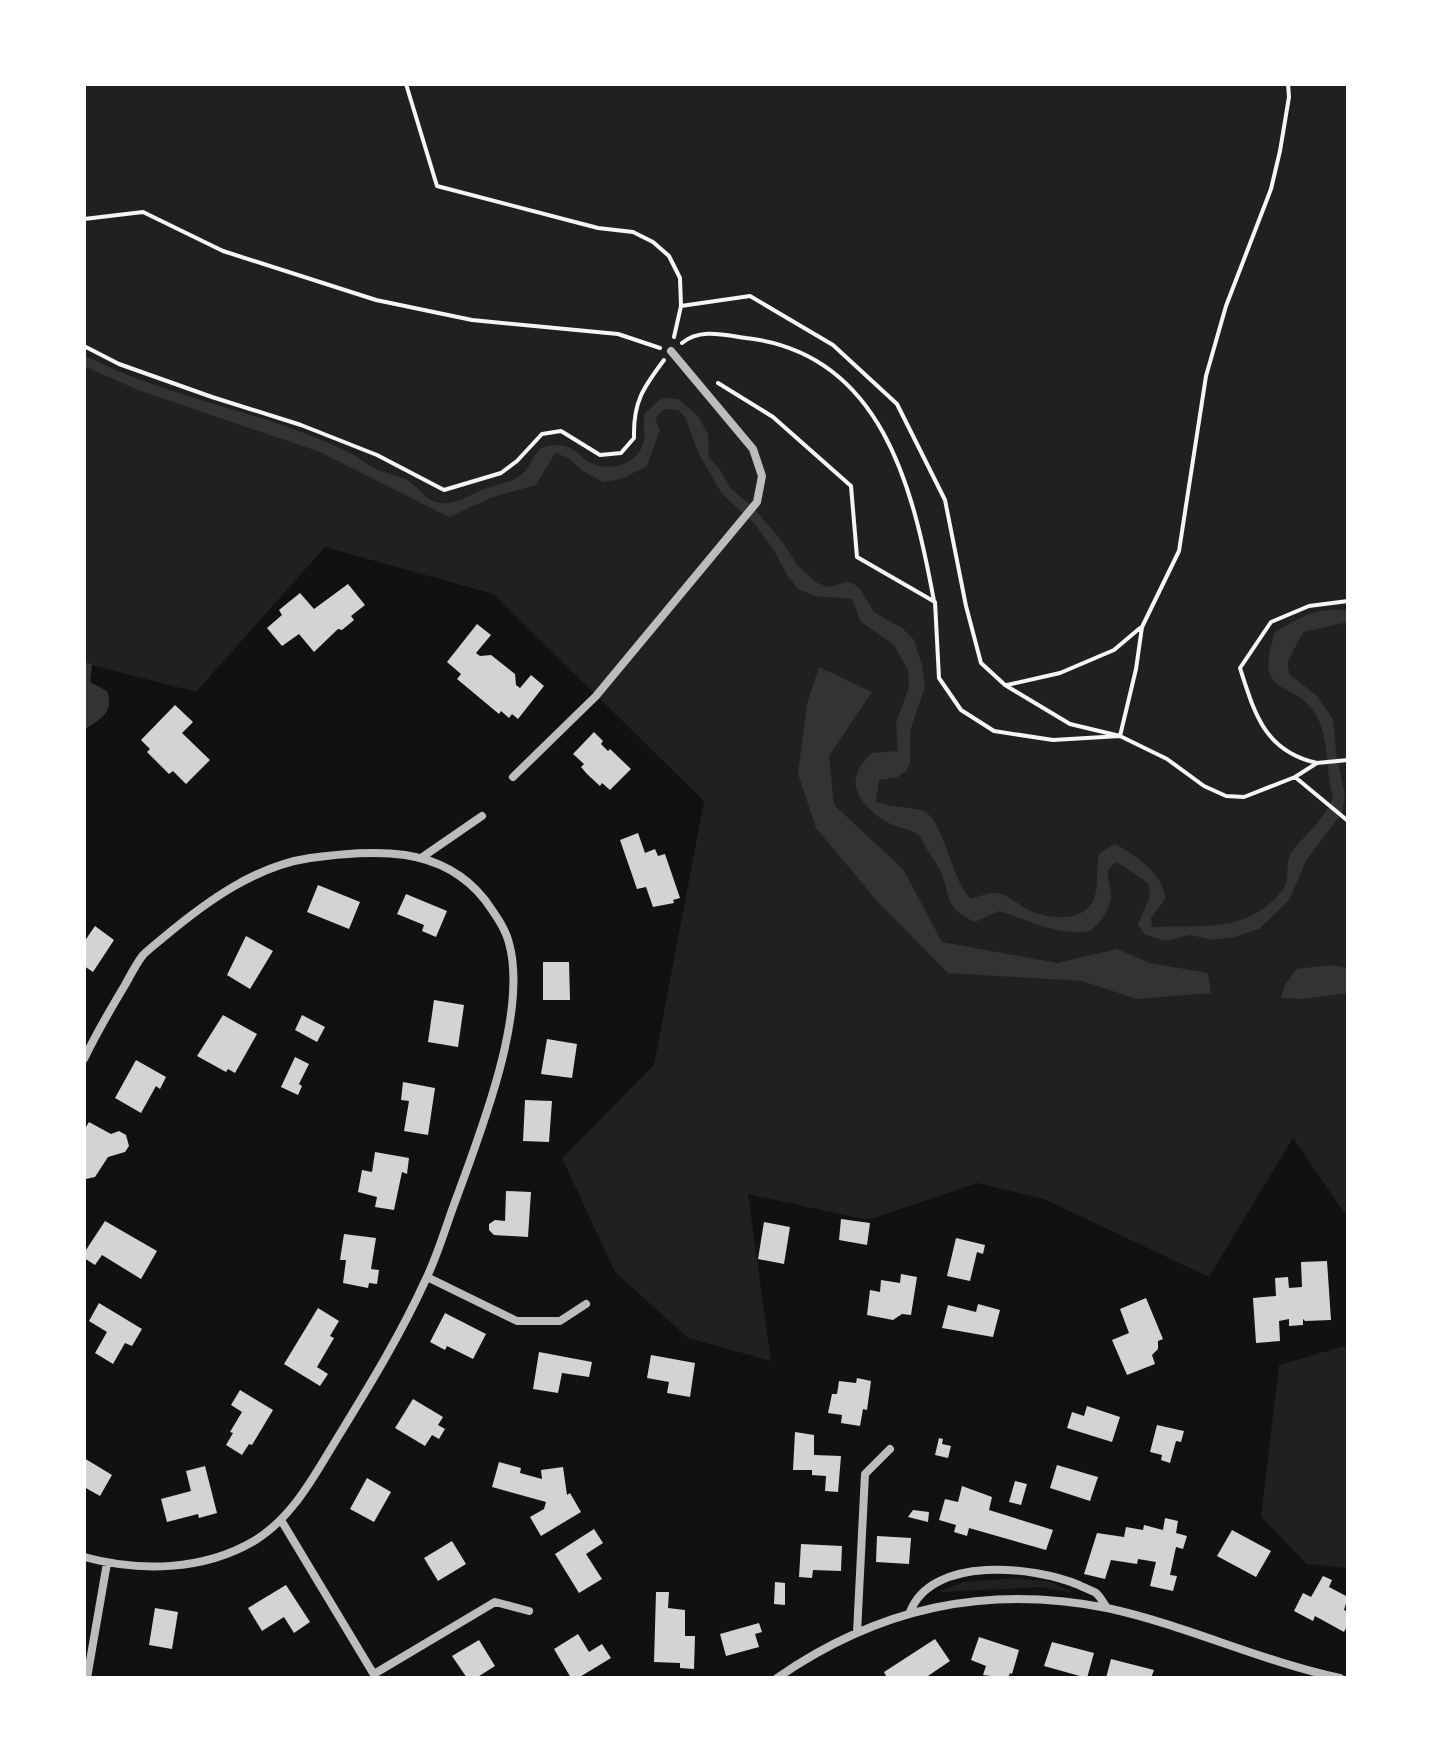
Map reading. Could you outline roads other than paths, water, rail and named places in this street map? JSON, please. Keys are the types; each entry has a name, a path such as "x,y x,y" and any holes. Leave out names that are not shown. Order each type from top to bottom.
{"street":[{"path":"513,777 596,696 757,502 762,476 753,449 671,351"},
{"path":"421,858 482,816"},
{"path":"84,1059 143,955 186,919 238,884 295,860 353,852 403,853 421,858 447,868 472,884 495,914 509,940 514,995 491,1102 427,1277 379,1370 302,1495 281,1520 255,1540 220,1558 163,1567 107,1563 84,1557"},
{"path":"427,1277 517,1321 560,1321 586,1304"},
{"path":"857,1633 865,1474 890,1449"},
{"path":"281,1520 375,1676 495,1602 529,1611"},
{"path":"87,1678 107,1563"},
{"path":"910,1612 916,1597 940,1582 975,1570 1026,1570 1058,1576 1096,1593 1107,1608"},
{"path":"777,1678 816,1651 910,1612 960,1601 1001,1599 1107,1608 1336,1678"}]}
